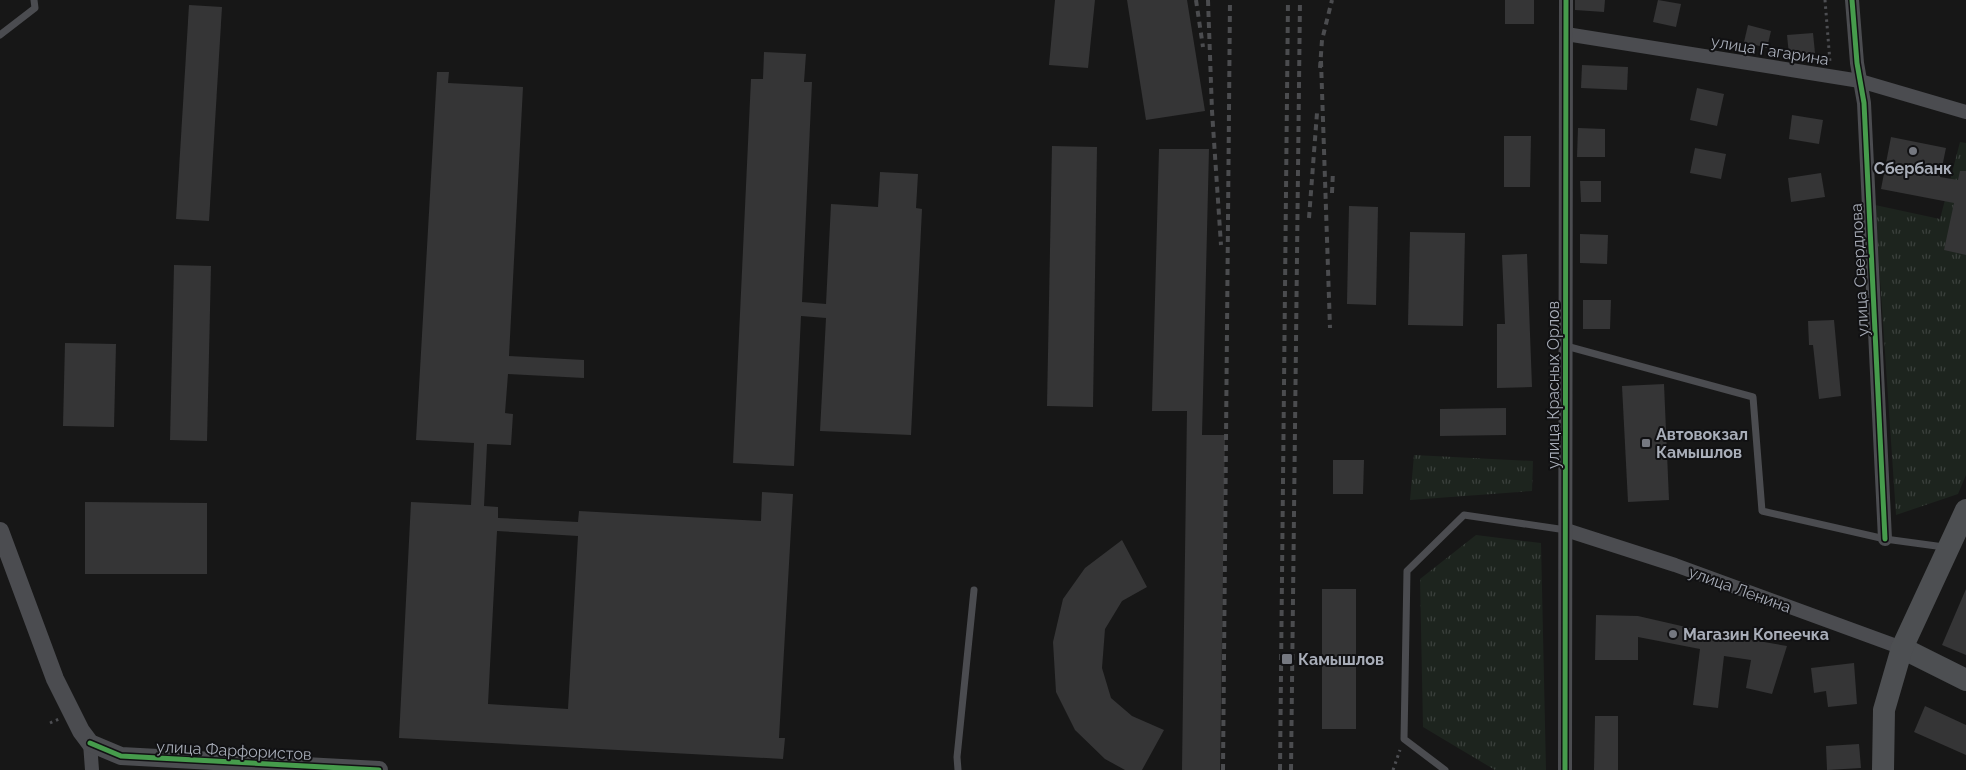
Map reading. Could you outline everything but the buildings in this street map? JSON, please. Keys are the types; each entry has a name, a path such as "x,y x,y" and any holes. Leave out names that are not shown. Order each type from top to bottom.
{"main road":[{"path":"1882,770 1884,710 1902,648 1966,510"},
{"name":"улица Ленина","path":"1902,648 1966,680"}],"street":[{"name":"улица Красных Орлов","path":"1565,770 1566,0"},
{"name":"улица Свердлова","path":"1852,0 1864,103 1885,539"},
{"name":"улица Гагарина","path":"1566,34 1831,78 1860,81 1966,112"},
{"name":"улица Ленина","path":"1566,530 1675,566 1902,648"},
{"path":"0,531 55,679 81,730 90,743 92,770"},
{"name":"улица Фарфористов","path":"90,743 122,756 311,768 379,770"}],"lane":[{"path":"0,35 34,8 34,0"},
{"path":"1566,346 1753,398 1762,511 1885,539 1948,548"},
{"path":"1445,770 1404,739 1407,572 1464,515 1566,530"},
{"path":"958,770 957,757 974,590"}],"path":[{"path":"1825,0 1831,78"},
{"path":"1392,770 1404,739"}],"green space":[{"path":"1960,142 1966,143 1966,475 1958,494 1896,515 1875,205 1940,219"},
{"path":"1414,455 1533,461 1532,491 1410,500"},
{"path":"1476,535 1541,543 1546,770 1495,770 1423,727 1420,579"}],"railway":[{"path":"1196,0 1203,47"},
{"path":"1208,0 1212,111 1221,245"},
{"path":"1223,770 1230,0"},
{"path":"1280,770 1288,0"},
{"path":"1291,770 1300,0"},
{"path":"1320,68 1322,40 1332,0"},
{"path":"1321,61 1330,328"},
{"path":"1309,218 1317,113"},
{"path":"1332,193 1333,171"}],"cycle path":[{"path":"1565,770 1566,0"},
{"path":"1852,0 1857,63 1864,103 1885,539"},
{"path":"90,743 121,756 379,770"}],"place":[{"name":"Сбербанк","path":"1913,151"},
{"name":"Автовокзал Камышлов","path":"1646,443"},
{"name":"Магазин Копеечка","path":"1673,634"},
{"name":"Камышлов","path":"1287,659"}]}
